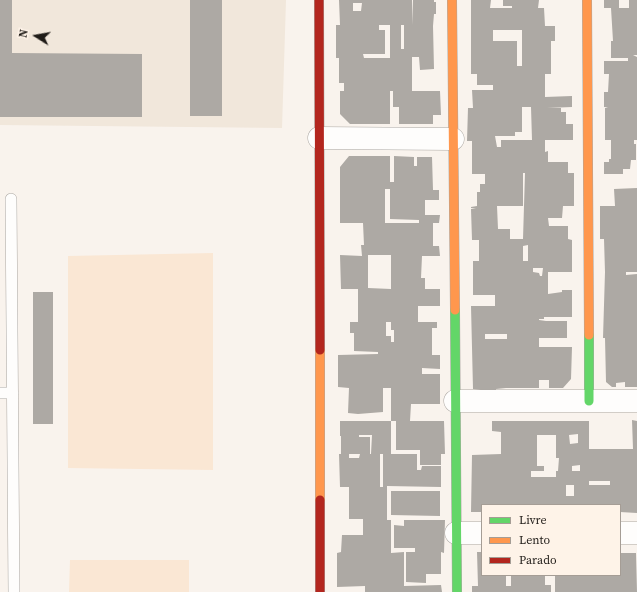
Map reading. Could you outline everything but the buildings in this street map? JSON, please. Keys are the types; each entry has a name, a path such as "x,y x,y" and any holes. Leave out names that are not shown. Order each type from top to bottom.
{"street":[{"path":"319,0 320,592"},
{"path":"452,0 456,592"},
{"path":"587,0 589,401"},
{"path":"319,138 453,139"},
{"path":"455,401 637,401"},
{"path":"456,533 481,533"},
{"path":"621,533 637,533"}],"lane":[{"path":"11,199 14,592"},
{"path":"0,393 13,392"}],"shaded area":[{"path":"0,0 286,0 282,128 0,125"},
{"path":"213,253 213,470 68,468 68,256"},
{"path":"70,560 189,560 189,592 69,592"}],"traffic: fast":[{"path":"455,310 457,592"},
{"path":"589,335 589,401"}],"traffic: slow":[{"path":"452,0 455,310"},
{"path":"587,0 589,335"},
{"path":"320,350 320,500"}],"traffic: jam":[{"path":"319,0 320,350"},
{"path":"320,500 320,592"}]}
